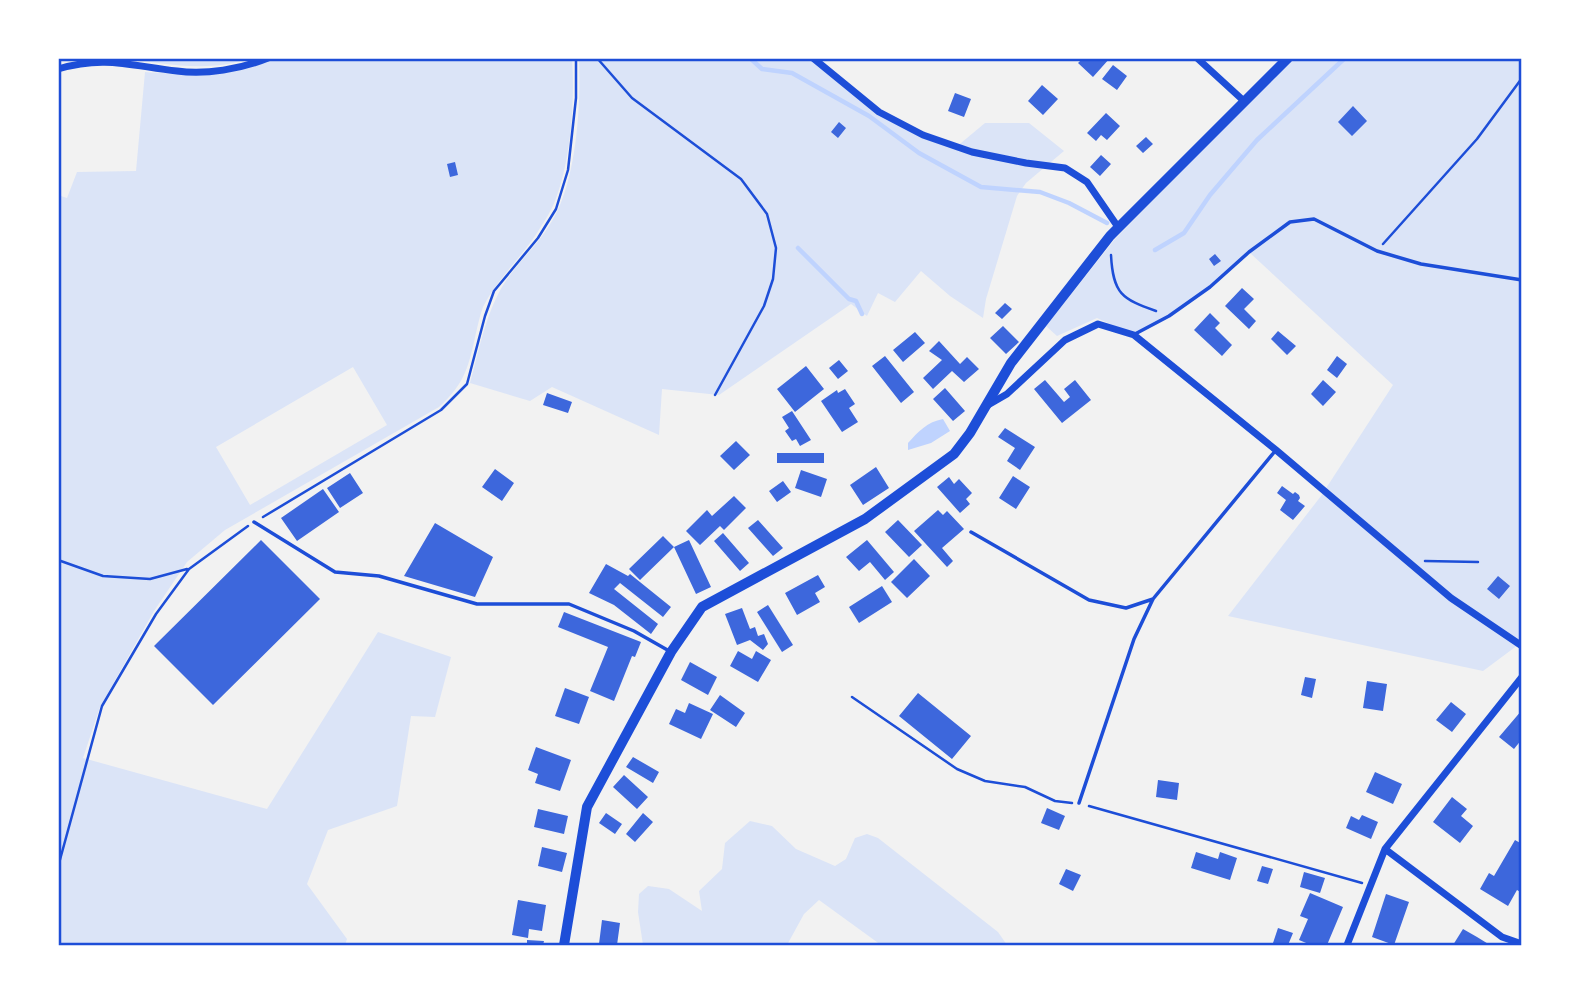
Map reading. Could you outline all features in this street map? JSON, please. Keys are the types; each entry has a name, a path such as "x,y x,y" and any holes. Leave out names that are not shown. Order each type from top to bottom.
{"street":[{"path":"58,69 71,65 114,61 180,72 232,69 268,58"},
{"path":"813,58 879,113 923,135 972,152 1065,168 1087,182 1118,227"},
{"path":"1197,58 1245,102"},
{"path":"564,945 587,807 671,652 702,607 865,519 954,454 1011,363 1110,236 1288,58"},
{"path":"984,407 1007,394 1065,340 1098,324 1135,335 1451,598 1522,646"},
{"path":"1347,945 1385,849 1522,677"},
{"path":"1385,849 1502,937 1522,944"}],"lane":[{"path":"1135,335 1169,316 1210,287 1249,252 1290,222 1314,219 1377,251 1421,264 1522,280"},
{"path":"1079,803 1134,639 1153,600 1276,450"},
{"path":"254,522 335,572 379,576 477,604 569,604 634,631 671,652"},
{"path":"971,532 1088,600 1126,608 1153,600"}],"path":[{"path":"58,867 102,706 156,614 189,569 254,522 441,410 467,384 494,291 538,238 556,209 568,170 576,98 576,58"},
{"path":"597,58 632,98 741,179 768,214 776,248 773,279 764,306 715,396"},
{"path":"1377,251 1477,139 1522,78"},
{"path":"1110,236 1112,273 1119,291 1130,302 1169,316"},
{"path":"1406,559 1478,562"},
{"path":"58,560 103,576 150,579 189,569"},
{"path":"852,697 957,769 985,781 1025,787 1055,801 1079,803 1371,886"}],"shaded area":[{"path":"124,58 250,58 235,63 203,66 171,65"},
{"path":"274,58 572,58 572,111 565,167 549,213 483,307 468,364 448,399 439,407 225,530 187,562 154,611 100,707 83,758 267,809 378,632 451,657 435,717 411,716 397,806 328,830 307,884 347,939 345,945 58,945 58,195 67,198 77,172 136,171 145,72 225,72","holes":["353,367 387,425 250,505 216,447"]},
{"path":"579,58 810,58 878,114 955,148 985,123 1029,123 1064,151 1026,183 1017,196 986,299 983,318 950,296 921,271 895,302 878,293 867,316 851,304 719,395 662,389 659,435 552,387 530,401 470,383 496,298 509,276 547,229 566,189 577,133"},
{"path":"1292,58 1522,58 1522,642 1483,671 1228,616 1321,496 1393,385 1249,252 1194,297 1134,335 1097,318 1057,336 1046,326 1115,239"},
{"path":"750,821 772,826 796,849 835,866 846,859 855,838 867,834 878,838 998,932 1007,945 881,945 819,900 804,914 787,945 643,945 638,912 639,894 648,886 669,889 702,911 699,891 722,869 725,843"}],"water":[{"path":"943,419 950,431 931,443 908,450 908,443 920,431 932,422"}],"building":[{"path":"1083,58 1110,58 1093,77 1078,63"},
{"path":"1113,65 1127,76 1117,90 1102,79"},
{"path":"1042,85 1058,99 1043,115 1028,101"},
{"path":"955,93 971,99 964,117 948,111"},
{"path":"1353,106 1367,121 1352,136 1338,122"},
{"path":"1106,113 1120,126 1107,140 1101,135 1096,141 1087,133"},
{"path":"839,122 846,128 838,138 831,132"},
{"path":"1146,137 1153,144 1143,153 1136,146"},
{"path":"1101,155 1111,164 1100,176 1090,167"},
{"path":"455,162 458,175 450,177 447,164"},
{"path":"1215,254 1221,261 1214,266 1209,259"},
{"path":"1242,288 1254,299 1244,309 1256,321 1249,329 1225,306"},
{"path":"1005,303 1012,309 1002,319 995,313"},
{"path":"1210,313 1220,323 1215,328 1232,345 1222,356 1194,330"},
{"path":"1003,326 1019,342 1006,354 990,338"},
{"path":"1278,331 1296,346 1287,355 1271,339"},
{"path":"915,332 925,343 903,362 893,350"},
{"path":"939,341 960,364 967,357 979,369 964,382 952,371 933,389 923,378 942,360 929,351"},
{"path":"885,356 914,392 901,403 872,366"},
{"path":"1337,356 1347,364 1337,378 1327,370"},
{"path":"839,360 848,371 838,379 829,368"},
{"path":"806,366 824,389 795,412 777,389"},
{"path":"1045,380 1064,402 1070,397 1064,389 1075,380 1091,400 1062,423 1034,389"},
{"path":"1323,380 1336,392 1323,406 1311,394"},
{"path":"945,388 965,411 953,421 933,399"},
{"path":"845,389 855,404 849,408 858,422 842,432 821,401 837,390 838,393"},
{"path":"547,393 572,402 568,413 543,405"},
{"path":"792,411 811,440 800,446 796,439 792,441 785,431 789,428 782,417"},
{"path":"1005,428 1035,447 1020,470 1007,461 1015,448 998,437"},
{"path":"736,441 750,455 734,470 720,456"},
{"path":"777,453 824,453 824,463 777,463"},
{"path":"876,467 889,488 863,505 850,485"},
{"path":"495,469 514,483 502,501 482,487"},
{"path":"801,470 827,479 821,497 795,488"},
{"path":"350,473 363,493 340,508 327,488"},
{"path":"1013,476 1030,487 1016,509 999,498"},
{"path":"949,477 954,484 959,479 972,493 966,499 970,504 960,513 937,487"},
{"path":"783,481 791,492 777,502 769,491"},
{"path":"1282,486 1299,495 1298,501 1305,506 1293,520 1280,510 1286,500 1277,493"},
{"path":"323,489 339,512 297,541 281,518"},
{"path":"734,496 746,508 724,530 720,526 700,545 686,531 707,510 712,516"},
{"path":"938,510 943,515 947,511 964,529 942,548 953,561 947,567 914,531"},
{"path":"758,520 783,548 773,556 748,528"},
{"path":"898,520 922,545 909,557 885,532"},
{"path":"435,523 493,557 475,597 404,576"},
{"path":"723,533 749,563 740,571 714,541"},
{"path":"663,536 674,547 640,580 629,569"},
{"path":"261,540 320,599 213,705 154,646"},
{"path":"689,540 711,587 696,594 674,547"},
{"path":"867,540 894,572 885,580 870,562 859,571 846,557"},
{"path":"914,559 930,576 907,598 891,582"},
{"path":"606,564 628,576 630,574 671,607 663,617 620,583 614,589 658,624 651,634 614,605 589,593"},
{"path":"818,575 825,587 815,593 820,602 797,615 785,593"},
{"path":"1498,576 1510,586 1499,599 1487,589"},
{"path":"882,586 892,602 859,623 849,607"},
{"path":"768,605 793,645 782,652 757,612"},
{"path":"742,608 750,629 755,627 758,636 764,634 768,644 763,650 750,640 737,645 725,614"},
{"path":"564,612 641,642 635,657 632,656 614,701 590,691 608,647 558,627"},
{"path":"738,651 752,659 756,651 771,660 758,682 730,666"},
{"path":"690,662 717,677 708,695 681,680"},
{"path":"1305,677 1316,679 1312,698 1301,695"},
{"path":"1367,681 1387,684 1383,711 1363,708"},
{"path":"565,688 589,697 579,724 555,716"},
{"path":"918,693 971,736 952,759 899,716"},
{"path":"720,695 745,713 736,727 710,710"},
{"path":"1451,702 1466,714 1452,732 1436,720"},
{"path":"689,703 713,714 701,739 669,724 676,709 685,713"},
{"path":"1522,710 1522,739 1514,749 1499,737"},
{"path":"536,747 571,760 560,791 535,783 538,774 528,770"},
{"path":"633,757 659,772 653,783 626,767"},
{"path":"1375,772 1402,784 1393,804 1366,792"},
{"path":"624,775 648,797 637,809 613,787"},
{"path":"1158,780 1179,783 1177,800 1156,797"},
{"path":"1452,797 1467,809 1461,816 1473,826 1460,843 1433,822"},
{"path":"1047,808 1065,816 1059,830 1041,823"},
{"path":"538,809 568,816 564,834 534,827"},
{"path":"606,813 622,824 615,834 599,823"},
{"path":"643,813 653,822 635,842 626,834"},
{"path":"1362,815 1378,822 1371,839 1346,828 1351,816 1359,820"},
{"path":"1515,840 1522,844 1522,893 1517,890 1508,906 1480,889 1489,873 1494,876"},
{"path":"542,847 567,853 562,872 538,866"},
{"path":"1196,852 1218,859 1220,852 1237,858 1230,880 1191,868"},
{"path":"1262,866 1273,869 1268,884 1257,881"},
{"path":"1066,869 1081,875 1073,891 1059,884"},
{"path":"1304,872 1325,878 1320,893 1300,887"},
{"path":"1310,893 1343,907 1327,945 1311,945 1299,940 1308,919 1300,916"},
{"path":"1386,894 1409,902 1394,945 1372,937"},
{"path":"518,900 546,905 542,931 529,929 528,938 512,935"},
{"path":"602,920 620,923 617,945 599,944"},
{"path":"1278,928 1293,933 1288,945 1273,943"},
{"path":"1463,929 1477,937 1490,945 1453,945"},
{"path":"527,940 544,941 543,945 527,945"}],"waterway":[{"path":"750,58 762,69 792,73 869,116 919,153 981,187 1040,192 1069,203 1107,223"},
{"path":"1155,250 1184,233 1210,195 1257,140 1345,58"},
{"path":"798,248 849,299 856,301 862,314"}]}
